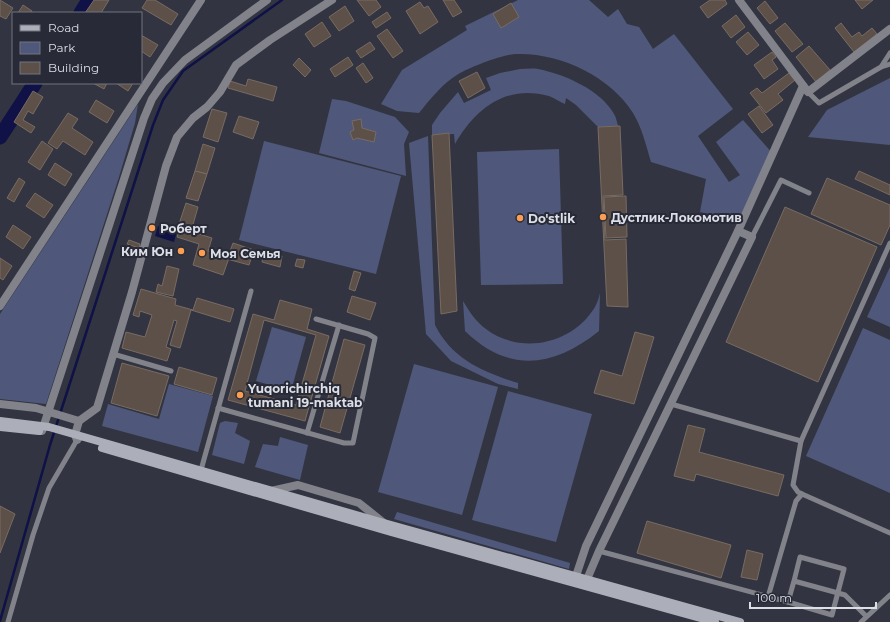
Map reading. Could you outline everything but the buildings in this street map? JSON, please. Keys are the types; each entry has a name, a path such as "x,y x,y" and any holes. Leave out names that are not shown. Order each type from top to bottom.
{"main road":[{"path":"0,422 45,429 201,470 575,579"},
{"path":"0,427 45,429"},
{"path":"75,437 368,525 740,622"},
{"path":"586,582 715,622"}],"street":[{"path":"0,306 201,0"},
{"path":"45,429 56,414 134,147 152,99 163,83 185,60 267,0"},
{"path":"75,437 79,421 97,408 132,292 166,166 177,137 193,118 207,107 220,92 236,65 270,40 332,0"},
{"path":"739,0 808,92 890,29"},
{"path":"575,579 586,546 738,231 803,86"},
{"path":"586,582 599,551 752,237 738,231"},
{"path":"657,399 671,404"},
{"path":"0,404 36,408 79,421"},
{"path":"271,490 298,485 359,503 384,523"},
{"path":"613,491 626,497"},
{"path":"586,546 599,551"}],"lane":[{"path":"881,67 890,53"},
{"path":"808,92 820,103 881,67 890,64"},
{"path":"752,237 781,180 809,192"},
{"path":"890,243 801,441 793,485 798,492 890,534"},
{"path":"201,470 251,291"},
{"path":"218,408 344,443 353,443 375,338 368,334 316,319"},
{"path":"307,433 339,325"},
{"path":"113,354 172,371"},
{"path":"671,404 801,441"},
{"path":"8,622 33,535 49,488 69,456 75,437"},
{"path":"768,597 796,501 802,494"},
{"path":"599,551 832,615 844,569 800,557 788,602"},
{"path":"794,581 845,595 866,616"},
{"path":"861,622 890,595"}],"green space":[{"path":"518,0 589,0 608,17 618,9 627,24 639,27 653,49 674,34 733,109 698,136 729,182 740,175 716,142 743,120 774,155 744,222 700,212 706,179 651,162 639,125 633,113 623,100 611,88 597,78 566,62 532,54 502,56 472,67 454,77 433,96 419,113 397,111 381,104 402,70 467,30 465,26"},
{"path":"520,69 548,71 581,84 608,105 615,115 618,126 598,127 576,105 566,98 565,104 549,96 533,93 519,94 493,102 472,120 455,144 454,134 432,135 432,125 458,92 464,103 491,90 486,78 500,73"},
{"path":"890,78 890,145 808,137 827,110"},
{"path":"332,99 346,101 395,117 409,132 404,144 406,176 319,153"},
{"path":"138,104 135,123 119,177 46,404 0,399 0,314"},
{"path":"428,136 435,325 450,347 470,363 493,374 518,383 518,389 498,384 451,361 426,334 409,143"},
{"path":"264,141 401,176 376,274 239,240"},
{"name":"Do'stlik","path":"559,149 563,284 481,285 477,152"},
{"path":"890,267 890,327 867,317"},
{"path":"600,293 599,331 582,343 565,352 548,358 532,361 515,359 498,354 482,345 465,331 463,301 479,323 500,337 514,342 545,342 559,338 573,330 585,320 595,307"},
{"path":"272,327 306,337 291,391 256,381"},
{"path":"863,328 890,340 890,493 806,456"},
{"path":"414,364 498,387 462,515 378,492"},
{"path":"169,384 213,396 198,452 102,426 108,404 159,419"},
{"path":"508,391 592,414 556,542 472,520"},
{"path":"225,421 238,423 235,433 250,441 244,464 212,455 220,423"},
{"path":"280,437 308,445 300,480 255,467 263,444 278,446"},
{"path":"397,512 570,563 569,569 394,519"}],"shaded area":[{"path":"158,226 177,231 174,242 155,236"}],"waterway":[{"path":"82,12 89,0"},
{"path":"0,621 50,445 153,125 163,100 183,71 282,0"},
{"path":"0,137 34,84"}],"place":[{"name":"Дустлик-Локомотив","path":"603,217"},
{"name":"Do'stlik","path":"520,218"},
{"name":"Роберт","path":"152,228"},
{"name":"Ким Юн","path":"181,251"},
{"name":"Моя Семья","path":"202,253"},
{"name":"Yuqorichirchiq tumani 19-maktab","path":"240,395"}]}
